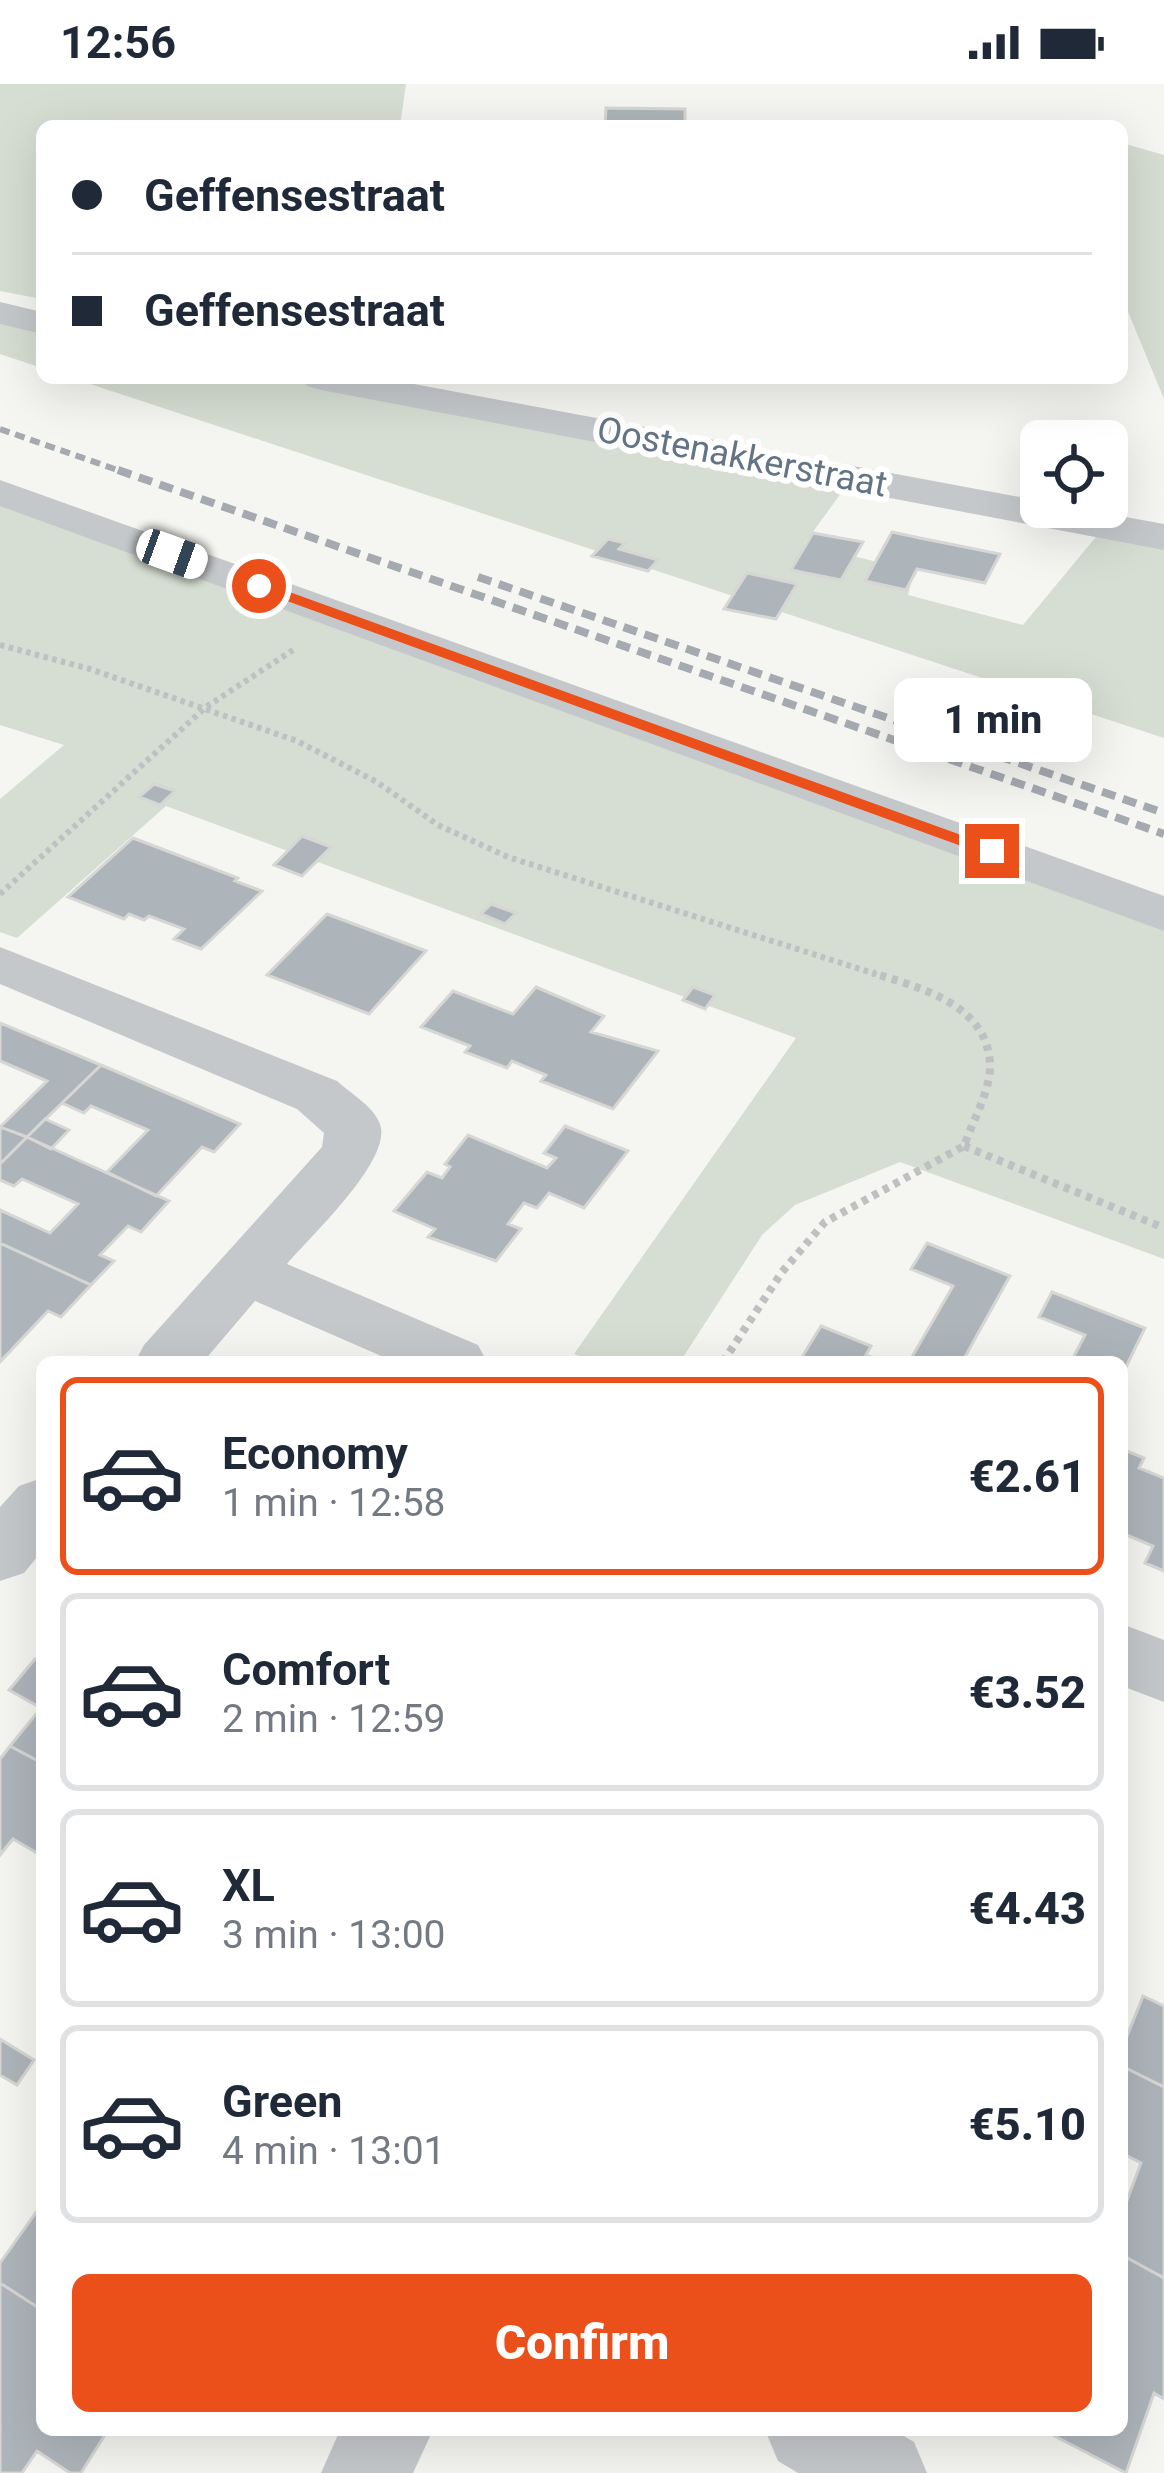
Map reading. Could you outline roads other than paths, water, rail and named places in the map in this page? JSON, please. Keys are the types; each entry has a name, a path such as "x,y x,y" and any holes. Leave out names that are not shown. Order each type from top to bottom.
{"street":[{"path":"0,313 36,322"},
{"name":"Oostenakkerstraat","path":"353,384 1164,537"},
{"path":"0,492 1164,914"},
{"path":"0,964 317,1095 352,1126 350,1153 171,1356"},
{"path":"245,1271 442,1356"},
{"path":"0,1553 36,1512"},
{"path":"1128,1657 1164,1672"},
{"path":"365,2473 386,2436"},
{"path":"819,2436 883,2473"}],"railway":[{"path":"0,429 126,473"},
{"path":"118,470 1164,834"},
{"path":"478,577 1164,813"}]}
